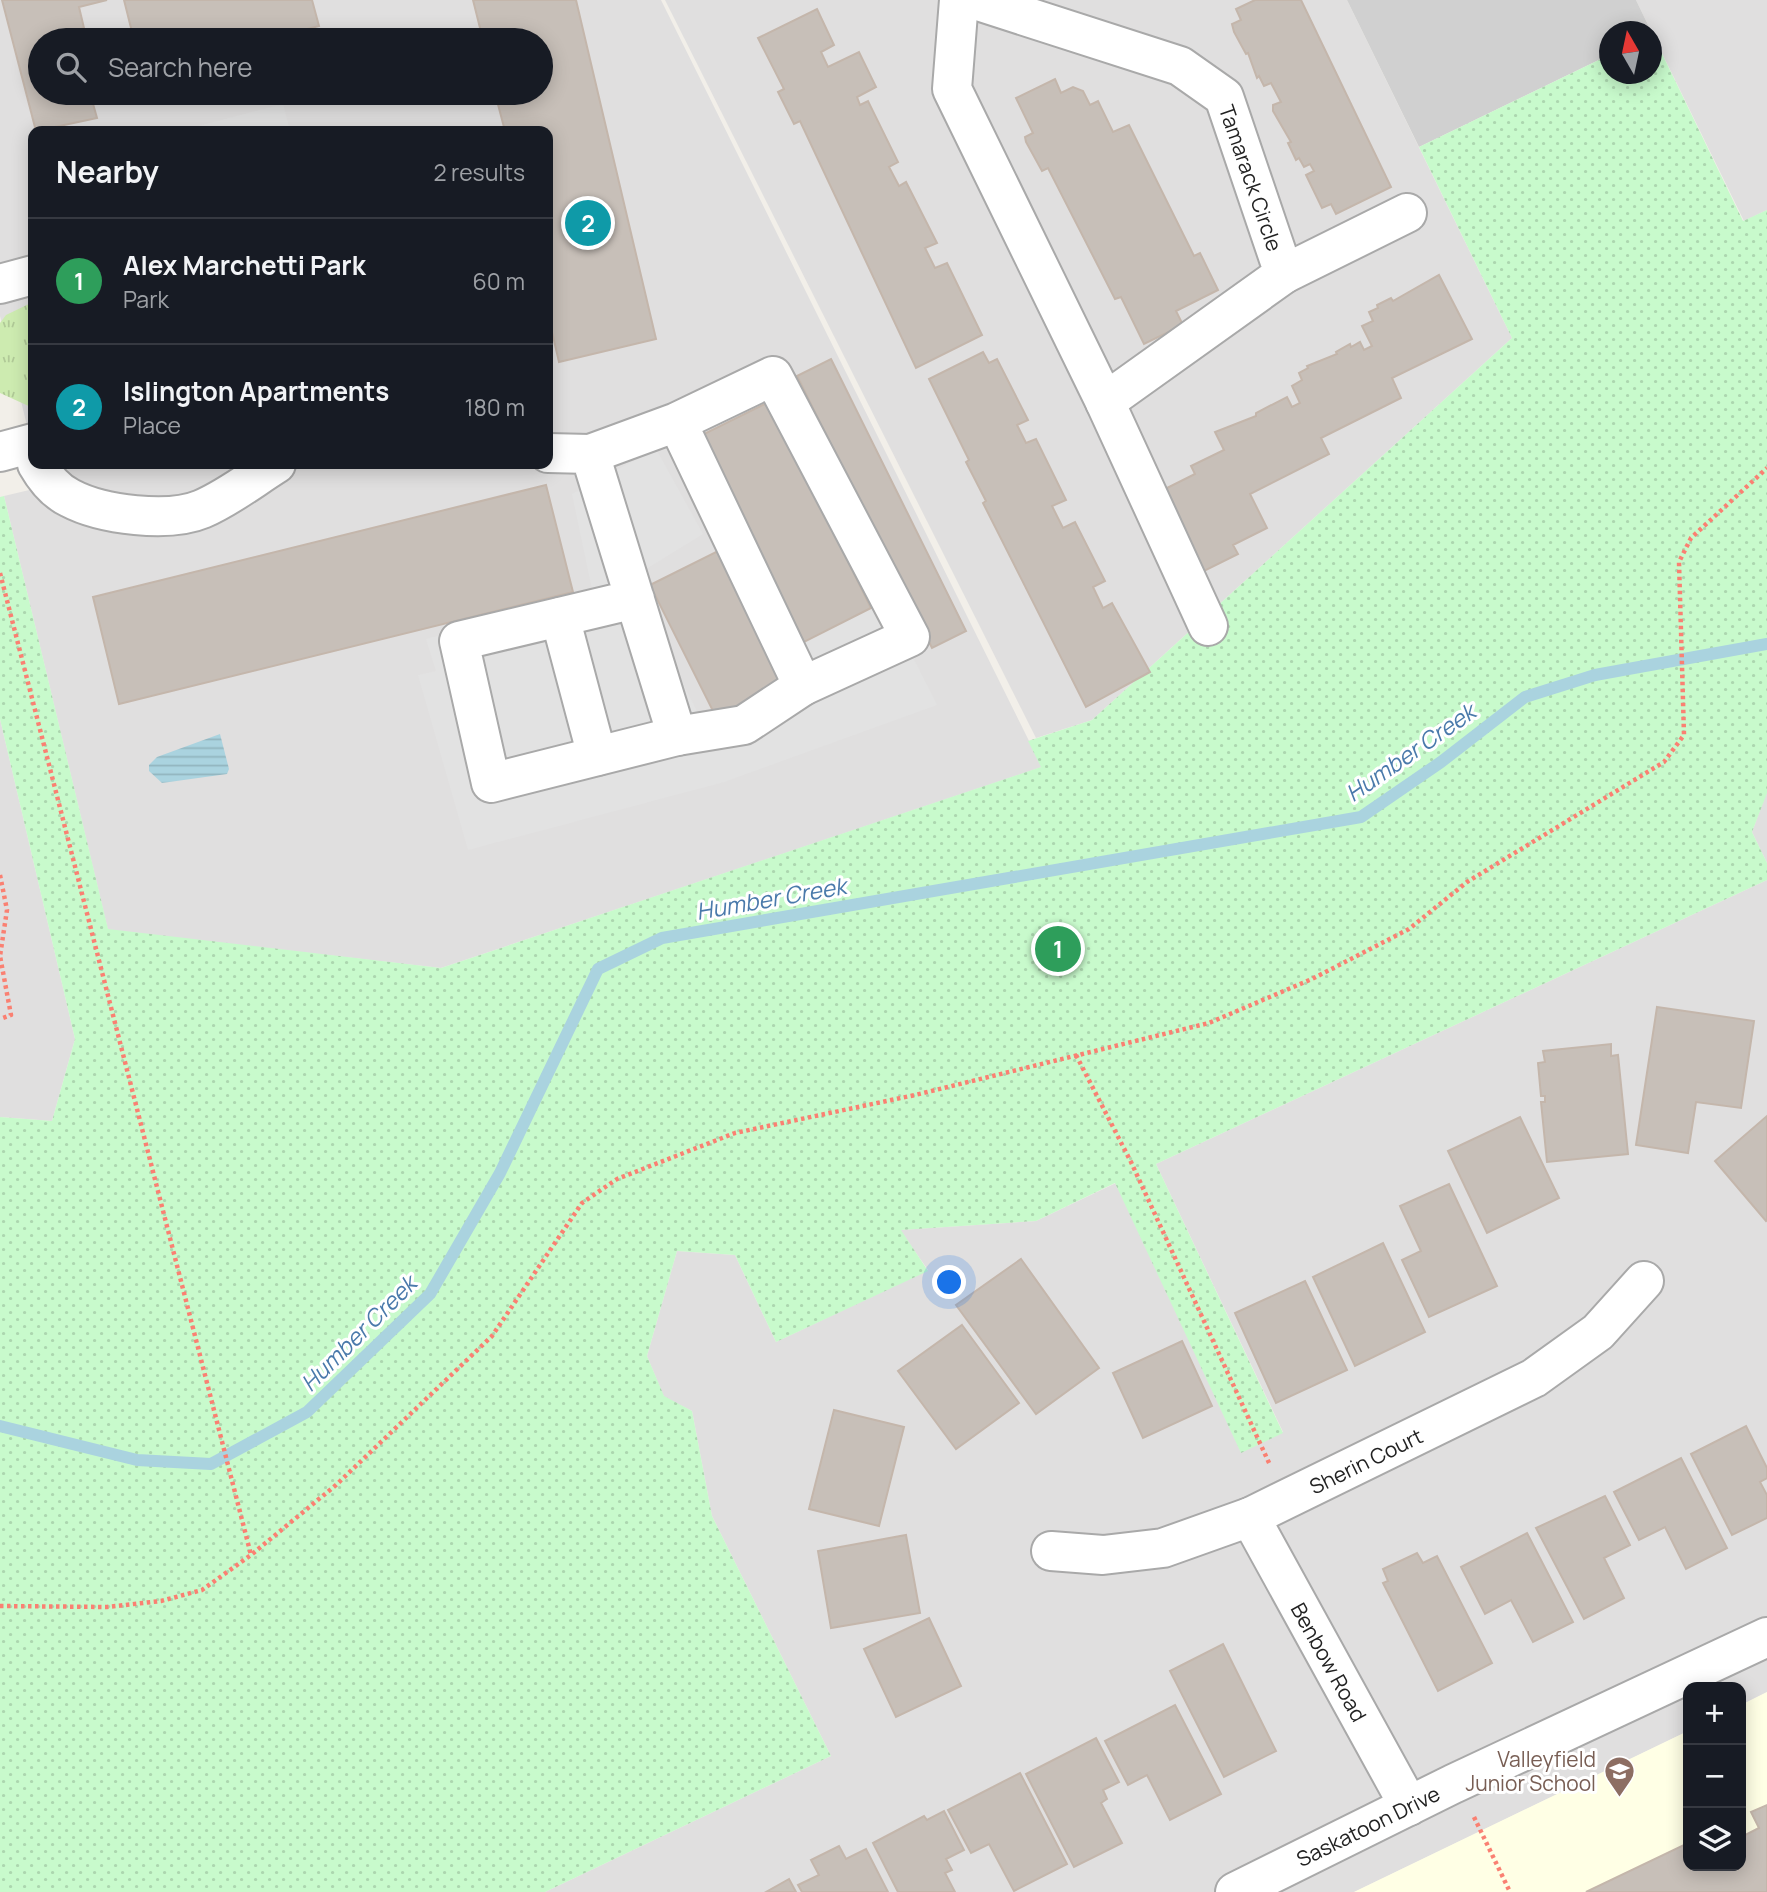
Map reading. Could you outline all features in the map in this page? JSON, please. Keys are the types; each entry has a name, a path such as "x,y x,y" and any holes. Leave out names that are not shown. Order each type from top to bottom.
{"street":[{"path":"959,0 952,89 1105,402 1208,626"},
{"name":"Tamarack Circle","path":"975,0 1180,65 1224,97 1284,274"},
{"name":"Tamarack Circle","path":"1105,402 1284,274 1407,213"},
{"path":"0,284 28,276"},
{"path":"553,453 590,454 677,422 773,376 910,637 803,686 744,725 677,736 491,783 459,641 635,600"},
{"path":"677,422 803,686"},
{"path":"590,454 677,736"},
{"path":"38,469 48,482 70,498 115,513 166,516 200,510 268,469"},
{"path":"560,617 597,756"},
{"name":"Sherin Court","path":"1051,1551 1103,1555 1163,1548 1250,1517 1534,1378 1598,1332 1644,1281"},
{"name":"Benbow Road","path":"1250,1517 1409,1806"},
{"name":"Saskatoon Drive","path":"1235,1892 1409,1806 1767,1637"}],"path":[{"path":"0,1606 107,1607 161,1601 202,1590 336,1485 492,1336 582,1203 617,1180 735,1133 915,1095 1209,1023 1312,979 1409,929 1467,882 1664,762 1684,735 1679,562 1691,538 1767,468"},
{"path":"0,573 250,1555"},
{"path":"0,875 7,910 0,956 11,1015 0,1018"},
{"path":"1076,1055 1131,1162 1287,1500"},
{"path":"1471,1812 1510,1892"}],"shaded area":[{"path":"0,0 661,0 1042,767 441,968 108,930 4,496 42,487 38,469 553,469 553,126 28,126 28,430 0,316"},
{"path":"665,0 1347,0 1512,338 1092,720 1036,738"},
{"path":"1347,0 1636,0 1646,21 1599,21 1599,60 1419,147"},
{"path":"1636,0 1767,0 1767,210 1744,221 1662,53 1662,21 1646,21"},
{"path":"283,105 289,126 198,126"},
{"path":"656,449 703,534 630,579 706,729 804,642 883,598 937,705 724,782 468,850 418,675 436,671 426,639 593,594 572,494"},
{"path":"0,719 75,1039 52,1121 0,1117"},
{"path":"1767,791 1767,863 1752,832"},
{"path":"1767,880 1767,1692 1746,1702 1746,1682 1683,1682 1683,1733 1354,1892 545,1892 831,1756 712,1516 692,1411 664,1397 647,1356 677,1251 735,1255 776,1342 928,1270 900,1230 1036,1221 1116,1183 1241,1452 1283,1432 1156,1164"},
{"name":"Valleyfield Junior School","path":"1767,1692 1767,1892 1354,1892 1683,1733 1683,1871 1746,1871 1746,1702"}],"green space":[{"path":"1662,54 1743,221 1767,210 1767,793 1752,832 1767,863 1767,880 1156,1164 1283,1433 1241,1453 1115,1183 1036,1221 901,1230 928,1271 776,1342 735,1255 677,1251 647,1356 664,1396 692,1411 712,1516 831,1756 545,1892 0,1892 0,1117 52,1121 75,1039 0,719 0,497 4,496 108,929 441,968 1041,767 1028,741 1092,720 1512,338 1419,147 1599,60 1599,84 1662,84"},
{"path":"28,304 28,406 0,393 0,323 6,315"}],"water":[{"path":"220,734 229,769 227,774 162,783 149,771 149,765 157,757"}],"building":[{"path":"2,0 107,0 79,7 84,28 28,28 28,100"},
{"path":"124,0 312,0 319,26 311,28 131,28"},
{"path":"473,0 576,0 656,339 559,362 553,336 553,126 504,126 498,105 553,105 553,28 480,28"},
{"path":"1255,0 1301,0 1391,187 1336,214 1331,204 1322,208 1306,175 1314,171 1310,164 1304,167 1299,158 1296,160 1288,143 1291,142 1273,111 1273,105 1281,102 1271,83 1264,86 1259,76 1257,78 1248,53 1246,54 1234,32 1232,24 1241,20 1236,9"},
{"path":"817,9 834,45 821,52 828,67 859,52 876,87 857,97 860,105 868,101 898,162 889,167 899,186 906,182 937,243 925,248 935,268 947,263 982,335 916,368 800,121 794,124 778,92 784,89 758,38"},
{"path":"1055,79 1061,93 1073,87 1083,91 1090,105 1098,101 1113,132 1129,125 1194,256 1200,253 1218,290 1176,311 1183,325 1144,344 1121,297 1115,299 1048,168 1042,171 1026,142 1025,137 1033,133 1016,98"},
{"path":"29,105 93,105 97,118 59,126 35,126"},
{"path":"1439,275 1472,339 1392,378 1401,398 1321,438 1329,454 1250,494 1267,528 1233,545 1238,554 1202,572 1161,491 1195,474 1191,466 1224,450 1215,432 1256,416 1256,413 1287,397 1292,407 1300,403 1292,386 1302,380 1299,373 1308,368 1307,366 1337,354 1336,352 1350,344 1351,347 1360,342 1364,350 1372,346 1362,326 1373,321 1369,312 1378,308 1377,305 1391,298 1393,301"},
{"path":"983,352 989,363 997,359 1028,420 1017,425 1026,443 1036,439 1066,500 1052,506 1063,528 1075,522 1105,581 1093,587 1103,608 1112,603 1150,672 1086,707 983,503 986,501 966,462 969,460 929,379"},
{"path":"831,359 966,631 932,648 797,376"},
{"path":"769,402 871,608 804,642 702,435"},
{"path":"546,485 573,592 119,704 93,597"},
{"path":"718,551 786,689 719,723 650,585"},
{"path":"1657,1007 1754,1021 1741,1108 1696,1102 1688,1153 1636,1145"},
{"path":"1611,1044 1611,1056 1618,1055 1628,1154 1547,1162 1541,1102 1545,1102 1545,1096 1541,1096 1538,1063 1545,1062 1543,1051"},
{"path":"1767,1116 1767,1220 1766,1221 1715,1161"},
{"path":"1520,1117 1559,1198 1487,1233 1448,1151"},
{"path":"1449,1184 1497,1286 1429,1317 1402,1260 1421,1251 1400,1206"},
{"path":"1383,1243 1425,1332 1355,1366 1313,1277"},
{"path":"1021,1259 1099,1368 1036,1414 956,1305"},
{"path":"1305,1281 1347,1370 1276,1403 1235,1313"},
{"path":"962,1325 1019,1403 956,1449 898,1371"},
{"path":"1182,1341 1212,1406 1143,1438 1113,1373"},
{"path":"834,1410 904,1427 879,1526 809,1509"},
{"path":"1746,1426 1767,1468 1767,1478 1760,1482 1767,1495 1767,1518 1732,1535 1691,1454"},
{"path":"1681,1458 1727,1548 1686,1569 1665,1527 1639,1540 1614,1492"},
{"path":"1605,1496 1630,1545 1604,1558 1624,1598 1584,1619 1536,1528"},
{"path":"1527,1533 1573,1622 1533,1642 1511,1600 1485,1614 1461,1567"},
{"path":"906,1535 920,1613 831,1628 818,1551"},
{"path":"1417,1553 1423,1563 1437,1556 1492,1663 1438,1691 1383,1583 1388,1581 1383,1569"},
{"path":"929,1618 961,1686 896,1717 864,1649"},
{"path":"1223,1644 1276,1751 1224,1777 1170,1671"},
{"path":"1175,1705 1221,1794 1170,1820 1147,1775 1128,1785 1105,1741"},
{"path":"1096,1738 1119,1782 1103,1790 1107,1799 1101,1803 1122,1843 1074,1867 1026,1774"},
{"path":"1020,1773 1067,1864 1014,1891 989,1844 971,1853 948,1810"},
{"path":"1767,1805 1767,1892 1586,1892 1683,1845 1683,1871 1746,1871 1746,1834 1759,1828 1751,1812"},
{"path":"944,1811 964,1850 946,1859 952,1870 945,1873 955,1892 898,1892 873,1843 924,1816 927,1820"},
{"path":"839,1846 846,1859 866,1849 888,1892 802,1892 798,1885 819,1875 811,1860"},
{"path":"789,1879 796,1892 766,1892"}],"waterway":[{"name":"Humber Creek","path":"0,1426 137,1460 211,1464 307,1412 430,1294 500,1173 598,969 662,938 1361,817 1441,762 1525,697 1595,675 1767,644"}],"place":[{"name":"Islington Apartments","path":"588,223"},
{"name":"Alex Marchetti Park","path":"1058,949"},
{"name":"Valleyfield Junior School","path":"1619,1798"}]}
